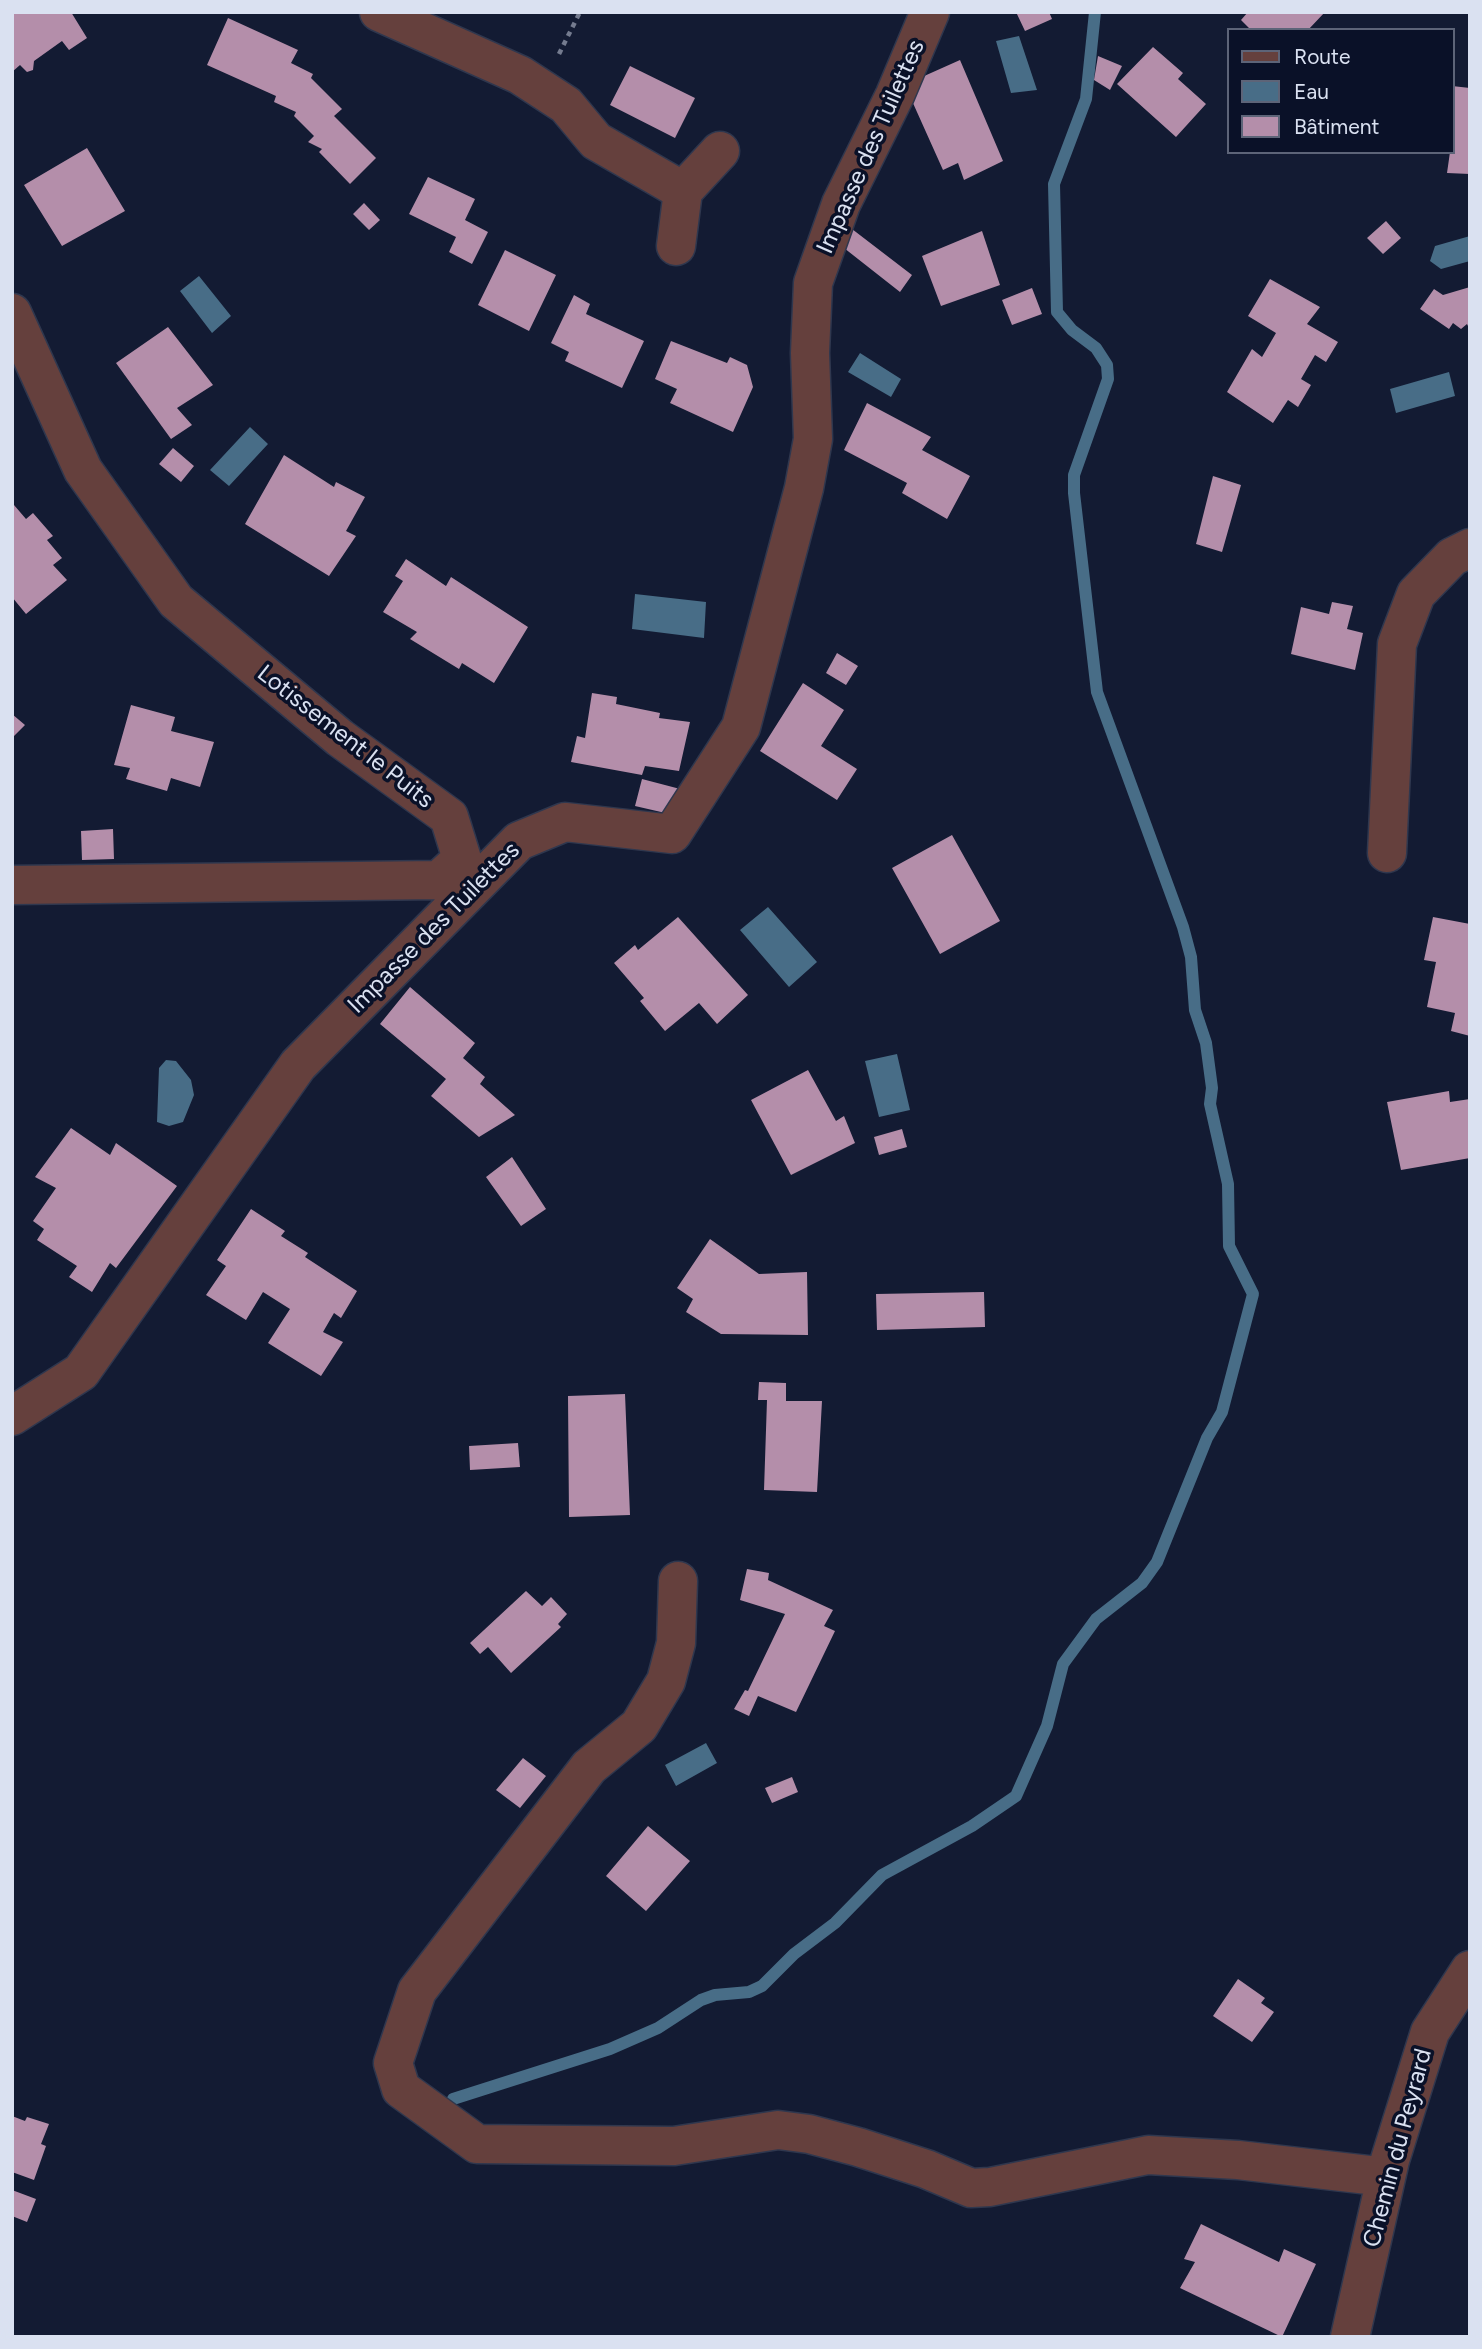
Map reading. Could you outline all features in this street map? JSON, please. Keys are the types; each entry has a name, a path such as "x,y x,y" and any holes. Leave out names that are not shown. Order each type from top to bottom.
{"street":[{"path":"379,12 520,75 566,105 596,141 683,191"},
{"name":"Impasse des Tuilettes","path":"12,1416 81,1371 298,1065 519,841 565,822 672,834 741,727 804,488 813,439 810,353 813,283 841,204 895,95 930,12"},
{"path":"676,246 683,191 720,151"},
{"name":"Lotissement le Puits","path":"12,313 83,470 176,601 340,738 449,817 462,859 439,880 12,885"},
{"path":"1387,852 1397,644 1416,594 1452,557 1470,548"},
{"path":"678,1581 676,1643 666,1681 639,1726 589,1767 417,1991 393,2063 401,2089 477,2144 674,2146 778,2130 809,2134 858,2147 926,2169 971,2188 1148,2155 1238,2160 1386,2177"},
{"name":"Chemin du Peyrard","path":"1350,2337 1386,2177 1430,2032 1470,1969"}],"water":[{"path":"1019,36 1037,90 1011,93 996,41"},
{"path":"1470,236 1470,261 1441,269 1430,261 1435,246"},
{"path":"199,276 231,316 212,333 180,291"},
{"path":"860,353 901,379 891,397 848,372"},
{"path":"1449,372 1455,396 1396,413 1390,389"},
{"path":"250,427 268,444 229,486 210,470"},
{"path":"635,594 706,602 704,638 632,629"},
{"path":"768,907 817,962 789,987 740,930"},
{"path":"897,1054 910,1110 879,1117 865,1061"},
{"path":"166,1060 176,1061 191,1080 194,1095 183,1122 169,1126 157,1122 159,1068"},
{"path":"706,1743 717,1763 676,1786 665,1765"}],"building":[{"path":"12,12 71,12 87,38 69,50 62,41 34,61 33,70 27,72 20,65 12,72"},
{"path":"1016,12 1049,12 1052,19 1025,31"},
{"path":"1248,12 1325,12 1310,28 1249,28 1241,20"},
{"path":"228,18 298,50 291,63 313,74 311,78 342,109 334,116 376,158 350,184 319,152 322,149 308,142 314,136 294,116 296,112 274,102 276,96 207,65"},
{"path":"1153,47 1183,73 1178,79 1206,104 1176,137 1117,84"},
{"path":"1098,56 1122,66 1110,90 1094,80"},
{"path":"960,60 1003,161 964,180 958,163 943,170 908,92 913,81"},
{"path":"630,66 695,98 675,138 610,105"},
{"path":"1454,86 1470,88 1470,174 1447,173 1450,154 1454,154"},
{"path":"87,148 125,211 62,246 24,185"},
{"path":"428,177 475,199 465,220 488,232 472,264 449,252 456,237 409,214"},
{"path":"364,203 380,220 369,230 353,214"},
{"path":"1386,221 1401,238 1383,254 1367,238"},
{"path":"852,229 912,275 900,292 844,248"},
{"path":"982,231 1000,285 941,306 922,256"},
{"path":"505,250 556,275 529,331 478,305"},
{"path":"1270,279 1320,307 1307,324 1338,342 1326,362 1315,355 1301,379 1311,385 1298,407 1288,400 1273,423 1227,392 1252,349 1262,357 1276,333 1248,316"},
{"path":"1470,287 1470,330 1467,324 1461,329 1453,323 1449,329 1420,309 1434,289 1443,295"},
{"path":"1032,288 1042,314 1012,325 1002,300"},
{"path":"574,295 590,304 586,314 644,341 622,388 565,361 569,352 551,343"},
{"path":"168,327 213,385 177,408 192,425 171,439 116,363"},
{"path":"671,341 727,363 730,357 747,365 753,387 733,432 670,403 677,389 655,379"},
{"path":"867,403 931,437 922,450 970,476 947,519 902,493 907,483 844,450"},
{"path":"173,448 194,466 181,482 159,464"},
{"path":"284,455 334,487 336,482 365,497 346,531 356,536 329,576 245,524"},
{"path":"1213,476 1241,485 1222,552 1196,544"},
{"path":"14,505 26,519 33,513 53,536 47,540 62,558 53,565 67,580 26,614 12,597"},
{"path":"406,559 446,586 451,577 528,627 494,683 462,663 459,669 410,639 417,632 383,612 403,581 395,576"},
{"path":"1332,602 1353,606 1347,629 1363,633 1355,670 1291,654 1301,607 1329,614"},
{"path":"837,653 858,666 846,685 826,673"},
{"path":"803,683 844,710 821,746 857,769 837,800 760,751"},
{"path":"592,693 617,697 616,704 660,713 659,718 690,722 679,771 645,766 642,775 571,762 577,736 585,738"},
{"path":"131,705 175,717 171,731 214,742 200,787 171,778 167,791 126,779 130,768 114,765"},
{"path":"12,714 25,725 12,738"},
{"path":"642,779 684,790 674,815 635,806"},
{"path":"113,829 114,859 82,860 81,831"},
{"path":"952,835 1000,921 940,954 892,868"},
{"path":"678,917 748,995 717,1024 699,1003 665,1031 640,1001 644,998 614,963 635,945 638,950"},
{"path":"1433,917 1470,924 1470,1036 1451,1031 1455,1013 1427,1007 1436,962 1424,960"},
{"path":"410,987 475,1043 463,1058 485,1077 480,1084 515,1115 479,1137 431,1096 446,1079 380,1024"},
{"path":"808,1070 836,1121 844,1116 855,1143 791,1175 751,1100"},
{"path":"1449,1091 1450,1102 1470,1099 1470,1158 1401,1170 1387,1102"},
{"path":"71,1128 110,1155 116,1143 177,1186 116,1268 110,1263 92,1292 69,1277 77,1266 37,1240 44,1229 33,1221 56,1188 35,1177"},
{"path":"902,1129 907,1147 879,1155 874,1137"},
{"path":"512,1157 546,1209 521,1226 486,1177"},
{"path":"251,1209 285,1231 281,1236 308,1253 305,1257 357,1291 341,1318 334,1313 323,1332 343,1342 321,1376 268,1343 290,1309 263,1292 246,1320 206,1295 226,1266 217,1260"},
{"path":"710,1239 759,1274 807,1272 808,1335 721,1334 686,1312 693,1299 677,1288"},
{"path":"984,1292 985,1327 877,1330 876,1294"},
{"path":"759,1382 786,1383 786,1401 822,1401 817,1492 764,1490 767,1400 758,1400"},
{"path":"625,1394 630,1515 569,1517 568,1396"},
{"path":"518,1443 520,1467 470,1470 469,1446"},
{"path":"747,1569 769,1573 768,1580 833,1610 824,1626 835,1631 796,1712 758,1696 749,1716 734,1709 745,1690 748,1691 785,1614 740,1600"},
{"path":"526,1591 542,1606 551,1597 567,1614 558,1624 561,1627 511,1673 488,1647 480,1654 470,1643"},
{"path":"523,1758 546,1776 520,1808 496,1790"},
{"path":"792,1777 798,1792 772,1803 765,1788"},
{"path":"648,1826 690,1861 646,1911 606,1876"},
{"path":"1238,1979 1265,1998 1261,2003 1274,2012 1252,2042 1213,2016"},
{"path":"12,2116 25,2121 27,2117 49,2124 41,2144 46,2146 34,2180 12,2172"},
{"path":"12,2190 36,2199 27,2222 12,2216"},
{"path":"1201,2224 1279,2262 1284,2249 1316,2264 1282,2337 1180,2288 1195,2262 1184,2259"}],"waterway":[{"path":"453,2099 610,2049 658,2028 701,2000 715,1995 749,1992 762,1986 794,1954 835,1923 882,1875 972,1826 1016,1796 1047,1726 1063,1664 1096,1619 1142,1583 1157,1562 1207,1438 1222,1412 1253,1294 1229,1246 1228,1184 1210,1104 1212,1088 1206,1043 1195,1010 1191,957 1183,927 1097,692 1074,475 1108,379 1107,365 1096,348 1072,330 1057,312 1054,184 1086,99 1095,12"}]}
